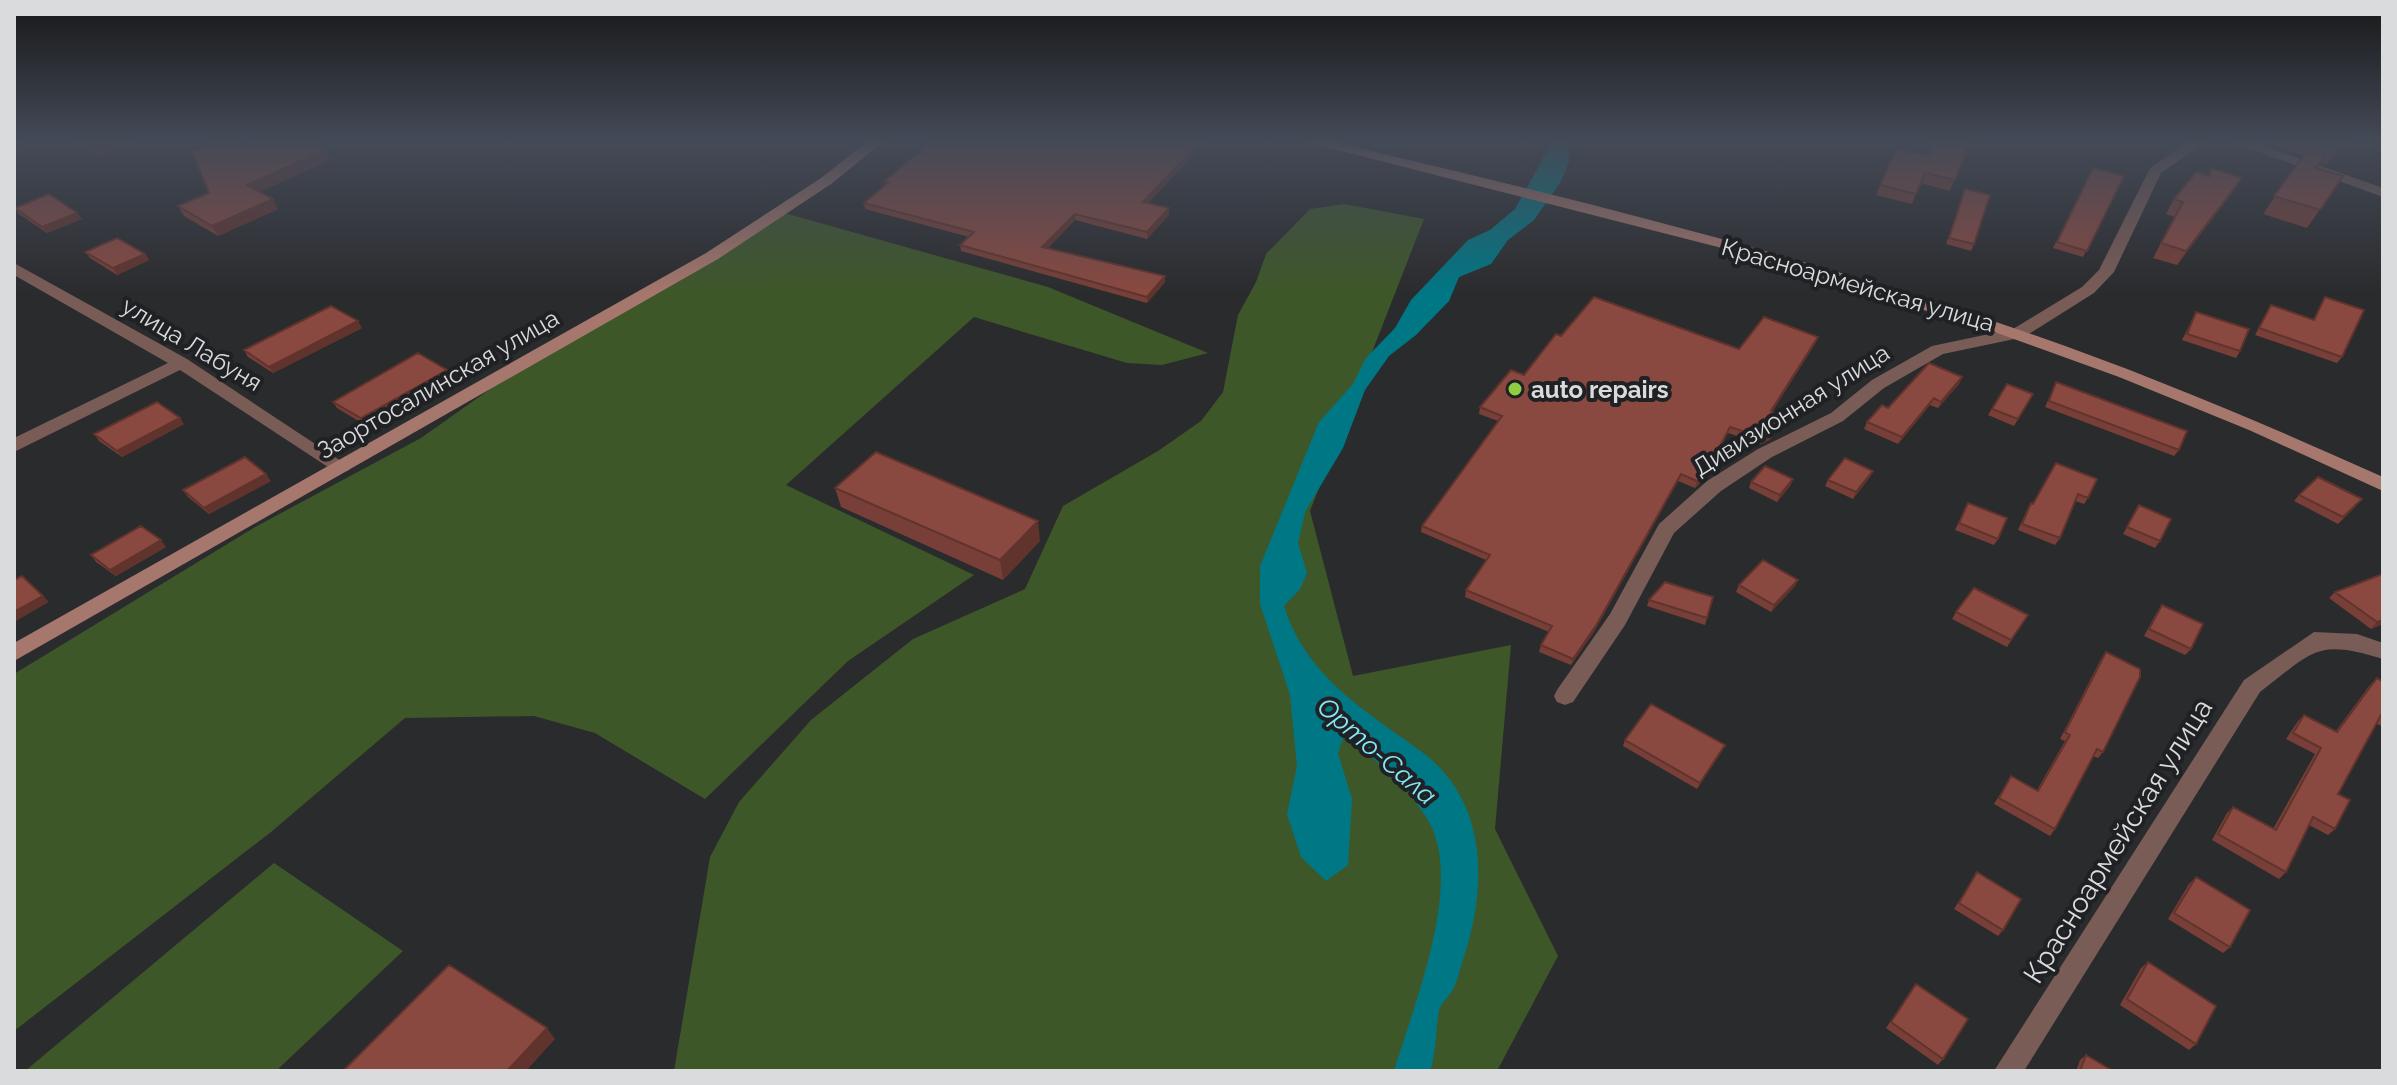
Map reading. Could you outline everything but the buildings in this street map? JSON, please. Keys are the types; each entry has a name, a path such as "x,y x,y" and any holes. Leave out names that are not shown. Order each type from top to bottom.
{"street":[{"name":"Заортосалинская улица","path":"14,653 712,256 808,193"},
{"name":"Красноармейская улица","path":"1532,193 1910,296 2018,333 2135,375 2309,449 2383,485"},
{"name":"Дивизионная улица","path":"1565,696 1618,619 1666,529 1714,486 1765,453 1837,417 1878,384 1938,350 2018,333 2088,290 2106,272 2145,193"},
{"name":"улица Лабуня","path":"14,268 181,363 341,467"},
{"path":"14,446 181,363"},
{"name":"Красноармейская улица","path":"2008,1071 2252,686 2314,640 2357,642 2383,651"}],"green space":[{"path":"1344,204 1424,219 1310,511 1353,676 1511,645 1495,829 1558,956 1497,1071 674,1071 710,857 739,802 811,720 913,639 1025,589 1063,506 1158,451 1201,421 1223,392 1238,315 1256,282 1266,254 1310,209"},
{"path":"781,212 1048,287 1208,353 1162,365 1127,363 974,317 786,485 974,575 848,661 705,799 595,733 534,716 405,718 271,832 14,1031 14,674 257,526 421,438 537,356"},
{"path":"274,863 403,951 276,1071 25,1071"}],"water":[{"name":"Орто-Сала","path":"1524,193 1553,193 1534,220 1508,240 1491,264 1459,277 1449,301 1416,335 1389,356 1365,390 1343,448 1305,512 1298,543 1307,573 1300,589 1284,606 1294,631 1323,673 1360,707 1422,752 1444,773 1460,796 1471,822 1477,849 1476,906 1457,981 1440,1008 1430,1071 1394,1071 1432,946 1441,878 1438,848 1429,822 1412,797 1345,733 1338,753 1352,799 1348,865 1326,881 1301,857 1287,814 1297,766 1290,695 1260,604 1260,566 1319,422 1353,384 1366,358 1395,328 1411,300 1468,240 1490,230 1515,209"}],"place":[{"name":"auto repairs","path":"1515,389"}]}
